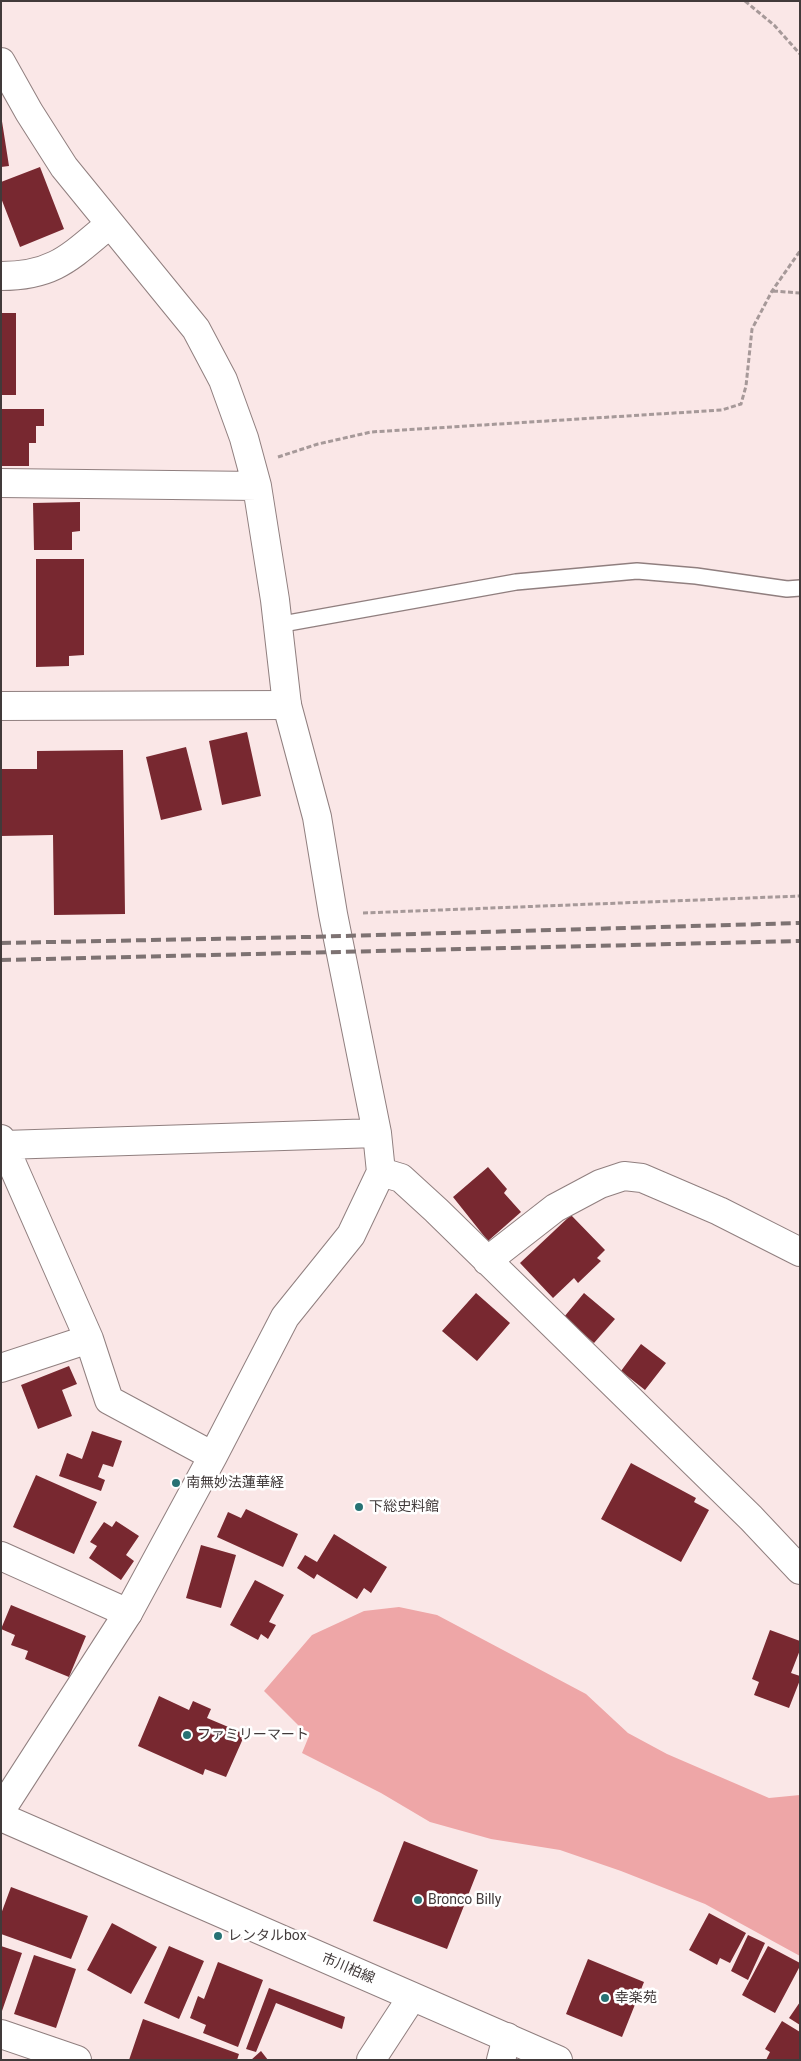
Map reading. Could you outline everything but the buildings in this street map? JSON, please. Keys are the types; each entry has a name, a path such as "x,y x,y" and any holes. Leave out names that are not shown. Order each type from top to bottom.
{"street":[{"path":"1,62 29,112 64,167 196,329 223,380 244,438 254,476 277,625 287,705 316,817 333,914 377,1132 382,1172 351,1236 285,1317 213,1456 128,1613 1,1810"},
{"path":"1,276 42,272 62,263 110,224"},
{"path":"1,483 254,476"},
{"path":"1,706 287,705"},
{"path":"213,1456 109,1400 89,1339 2,1142 377,1132"},
{"path":"382,1172 401,1178 751,1518 800,1570"},
{"path":"486,1261 555,1208 600,1184 624,1176 642,1178 719,1212 800,1252"},
{"path":"1,1368 89,1339"},
{"path":"1,1556 128,1613"},
{"name":"市川柏線","path":"1,1817 412,1997 504,2048 558,2060"},
{"path":"371,2060 412,1997"},
{"path":"1,2034 77,2060"}],"lane":[{"path":"277,625 516,582 637,571 696,576 787,589 800,588"}],"path":[{"path":"745,1 774,25 800,54"},
{"path":"254,476 318,444 371,432 722,410 741,404 746,386 752,329 772,291 800,251"},
{"path":"772,291 800,293"},
{"path":"333,914 800,896"}],"shaded area":[{"path":"399,1607 437,1615 586,1694 628,1733 667,1754 769,1798 800,1795 800,1956 705,1904 621,1871 560,1850 491,1839 430,1822 381,1793 302,1753 309,1736 264,1691 312,1635 364,1611"}],"railway":[{"path":"1,943 307,937 800,923"},
{"path":"1,960 800,941"}],"place":[{"name":"南無妙法蓮華経","path":"176,1483"},
{"name":"下総史料館","path":"359,1507"},
{"name":"ファミリーマート","path":"187,1735"},
{"name":"Bronco Billy","path":"418,1900"},
{"name":"レンタルbox","path":"218,1936"},
{"name":"幸楽苑","path":"605,1998"}]}
